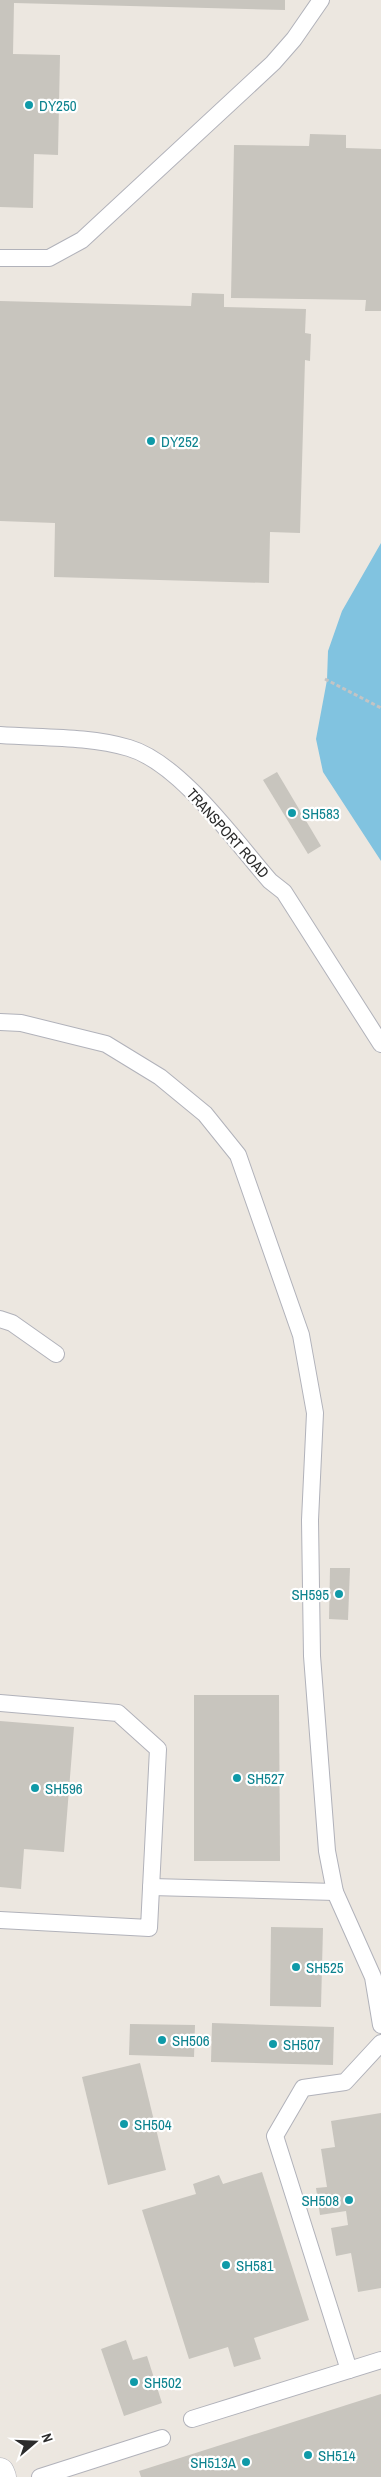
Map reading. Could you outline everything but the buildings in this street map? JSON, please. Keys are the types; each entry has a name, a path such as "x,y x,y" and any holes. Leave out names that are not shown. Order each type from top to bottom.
{"street":[{"path":"0,2472 2,2477"}],"lane":[{"path":"0,258 49,258 82,240 273,64 294,39 321,0"},
{"name":"TRANSPORT ROAD","path":"0,735 95,741 130,748 159,761 187,786 270,881 284,892 381,1044"},
{"path":"0,1022 21,1023 106,1044 160,1077 205,1114 238,1155 301,1335 315,1413 310,1520 312,1656 327,1851 335,1892 374,1977 381,2025"},
{"path":"0,1319 12,1323 56,1354"},
{"path":"0,1703 118,1712 158,1749 149,1928 0,1920"},
{"path":"151,1887 335,1892"},
{"path":"350,2370 275,2136 303,2088 345,2082 381,2043"},
{"path":"192,2419 381,2360"},
{"path":"40,2477 162,2438"}],"path":[{"path":"325,679 381,708"}],"water":[{"path":"381,543 381,861 323,772 316,739 327,680 328,651 342,611"}],"place":[{"name":"DY250","path":"29,105"},
{"name":"DY252","path":"151,441"},
{"name":"SH583","path":"292,813"},
{"name":"SH595","path":"339,1594"},
{"name":"SH527","path":"237,1778"},
{"name":"SH596","path":"35,1788"},
{"name":"SH525","path":"296,1967"},
{"name":"SH506","path":"162,2040"},
{"name":"SH507","path":"273,2044"},
{"name":"SH504","path":"124,2124"},
{"name":"SH508","path":"349,2200"},
{"name":"SH581","path":"226,2265"},
{"name":"SH502","path":"134,2382"},
{"name":"SH514","path":"308,2455"},
{"name":"SH513A","path":"246,2462"}]}
